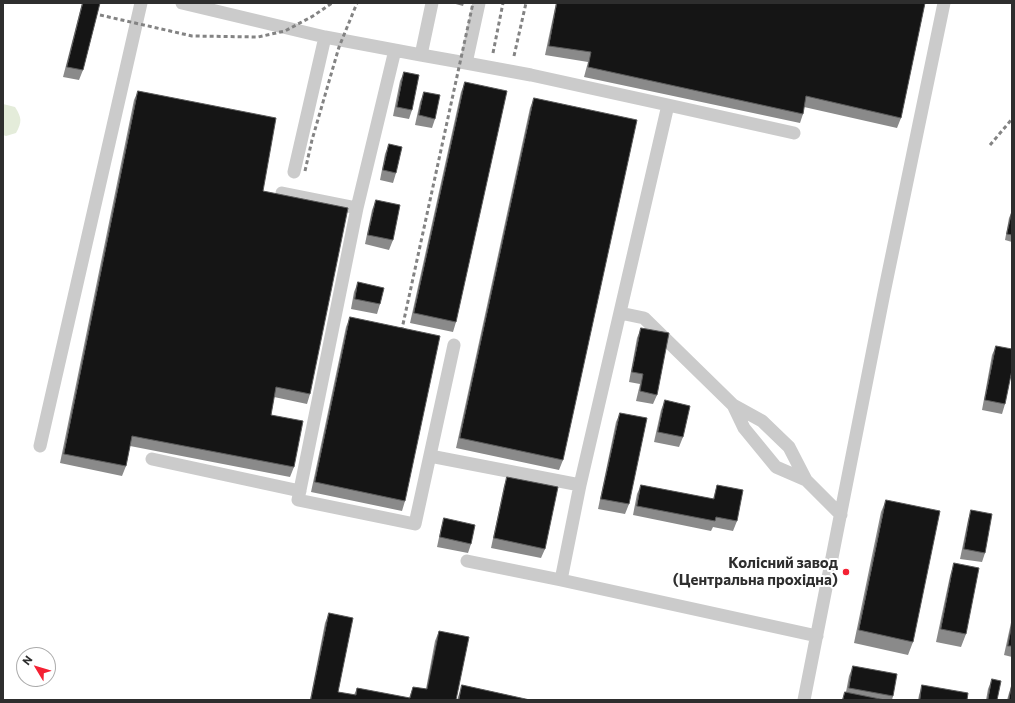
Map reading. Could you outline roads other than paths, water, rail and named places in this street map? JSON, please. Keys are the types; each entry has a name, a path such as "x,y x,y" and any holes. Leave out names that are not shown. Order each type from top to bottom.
{"street":[{"path":"40,446 141,3"},
{"path":"182,3 325,37 531,75 794,133"},
{"path":"421,55 432,3"},
{"path":"466,63 479,3"},
{"path":"804,700 884,293 944,3"},
{"path":"294,172 325,37"},
{"path":"395,50 357,208 298,500 415,524 454,345"},
{"path":"561,580 580,485 668,105"},
{"path":"282,193 357,208"},
{"path":"620,313 644,318 733,405 762,421 789,447 806,480 841,515"},
{"path":"733,405 744,428 776,467 806,480"},
{"path":"430,456 580,485"},
{"path":"152,459 300,491"},
{"path":"467,561 817,636"}],"railway":[{"path":"100,15 192,36 258,37 285,31 313,16 332,3"},
{"path":"305,171 312,140 339,47 357,3"},
{"path":"400,338 473,3"},
{"path":"493,53 503,3"},
{"path":"514,56 526,3"},
{"path":"990,145 1012,119"}],"place":[{"name":"Колісний завод (Центральна прохідна)","path":"846,572"}]}
